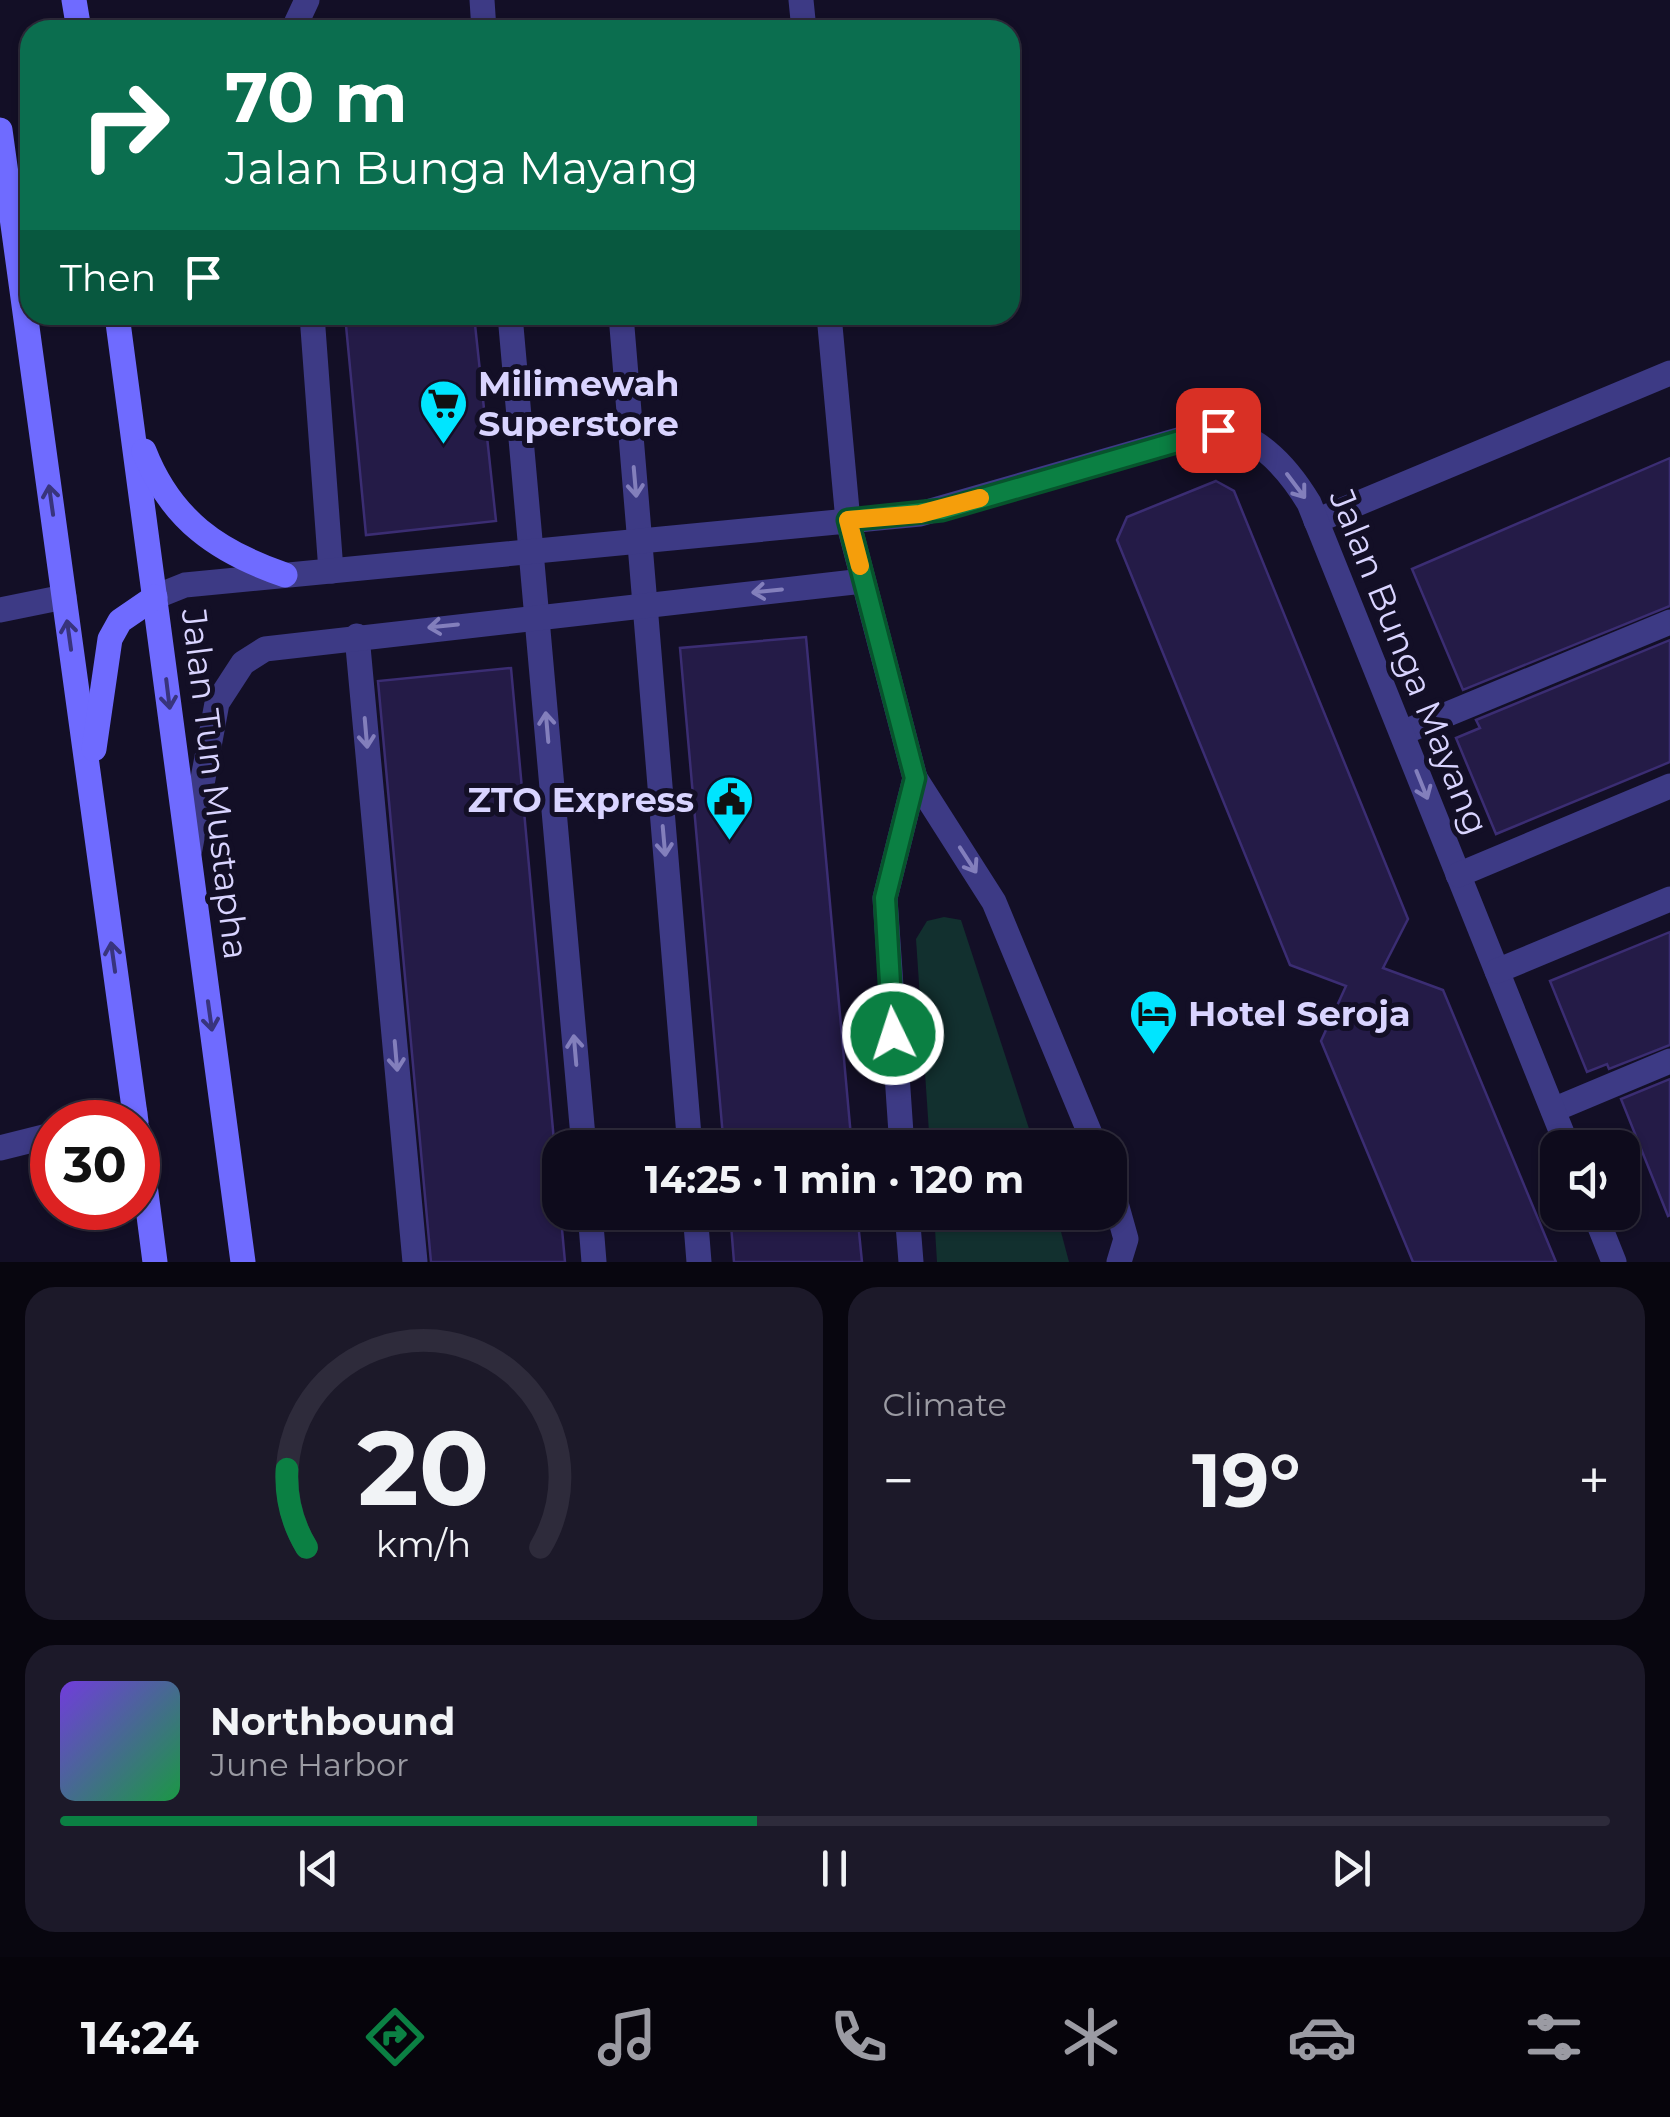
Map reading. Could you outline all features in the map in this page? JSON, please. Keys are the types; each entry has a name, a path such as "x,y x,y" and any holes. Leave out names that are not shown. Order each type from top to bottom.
{"main road":[{"path":"0,130 20,276"},
{"path":"27,325 133,1100"},
{"name":"Jalan Tun Mustapha","path":"119,325 243,1262"},
{"path":"129,399 152,472 174,504 203,535 236,558 284,575"},
{"path":"90,782 110,640 120,621 155,598"},
{"path":"151,1230 156,1262"}],"street":[{"path":"313,325 330,571"},
{"path":"511,325 582,1130"},
{"path":"622,325 688,1130"},
{"path":"830,325 848,520 915,778 994,902 1089,1130"},
{"path":"1316,520 1670,373"},
{"name":"Jalan Bunga Mayang","path":"155,598 185,585 942,510 1218,430 1252,439 1296,482 1316,520 1560,1130"},
{"path":"188,856 218,703 227,681 265,649 864,580"},
{"path":"0,610 64,596"},
{"path":"1402,733 1670,622"},
{"path":"358,636 415,1262"},
{"path":"901,1130 884,910 915,778"},
{"path":"1458,874 1670,786"},
{"path":"1497,971 1670,899"},
{"path":"1552,1110 1670,1062"},
{"path":"0,1148 30,1140"},
{"path":"591,1230 594,1262"},
{"path":"696,1230 699,1262"},
{"path":"908,1230 911,1262"},
{"path":"1119,1262 1126,1239 1123,1230"},
{"path":"1601,1230 1614,1262"}],"green space":[{"path":"944,917 961,920 1029,1130 929,1130 916,939 927,921"},
{"path":"935,1230 1061,1230 1069,1262 937,1262"}],"building":[{"path":"346,325 475,325 496,521 366,535"},
{"path":"1670,458 1670,606 1463,690 1412,569"},
{"path":"1216,481 1234,491 1408,919 1383,968 1443,990 1556,1262 1413,1262 1321,1041 1346,986 1290,965 1117,540 1127,517"},
{"path":"806,637 850,1130 722,1130 680,648"},
{"path":"1670,640 1670,762 1496,834 1456,738 1480,728 1476,720"},
{"path":"511,668 553,1130 542,1130 542,1230 562,1230 565,1262 431,1262 378,681"},
{"path":"1670,932 1670,1045 1609,1069 1607,1064 1587,1072 1550,981"},
{"path":"1670,1079 1668,1216 1640,1146 1640,1130 1633,1130 1621,1099"},
{"path":"731,1230 859,1230 862,1262 734,1262"}],"slow traffic":[{"path":"860,566 848,520 920,514 980,498"}],"place":[{"name":"Milimewah Superstore","path":"443,446"},
{"name":"ZTO Express","path":"729,842"},
{"name":"Hotel Seroja","path":"1153,1056"}],"route":[{"path":"893,1034 885,898 915,778 848,520 942,510 1218,430"}]}
